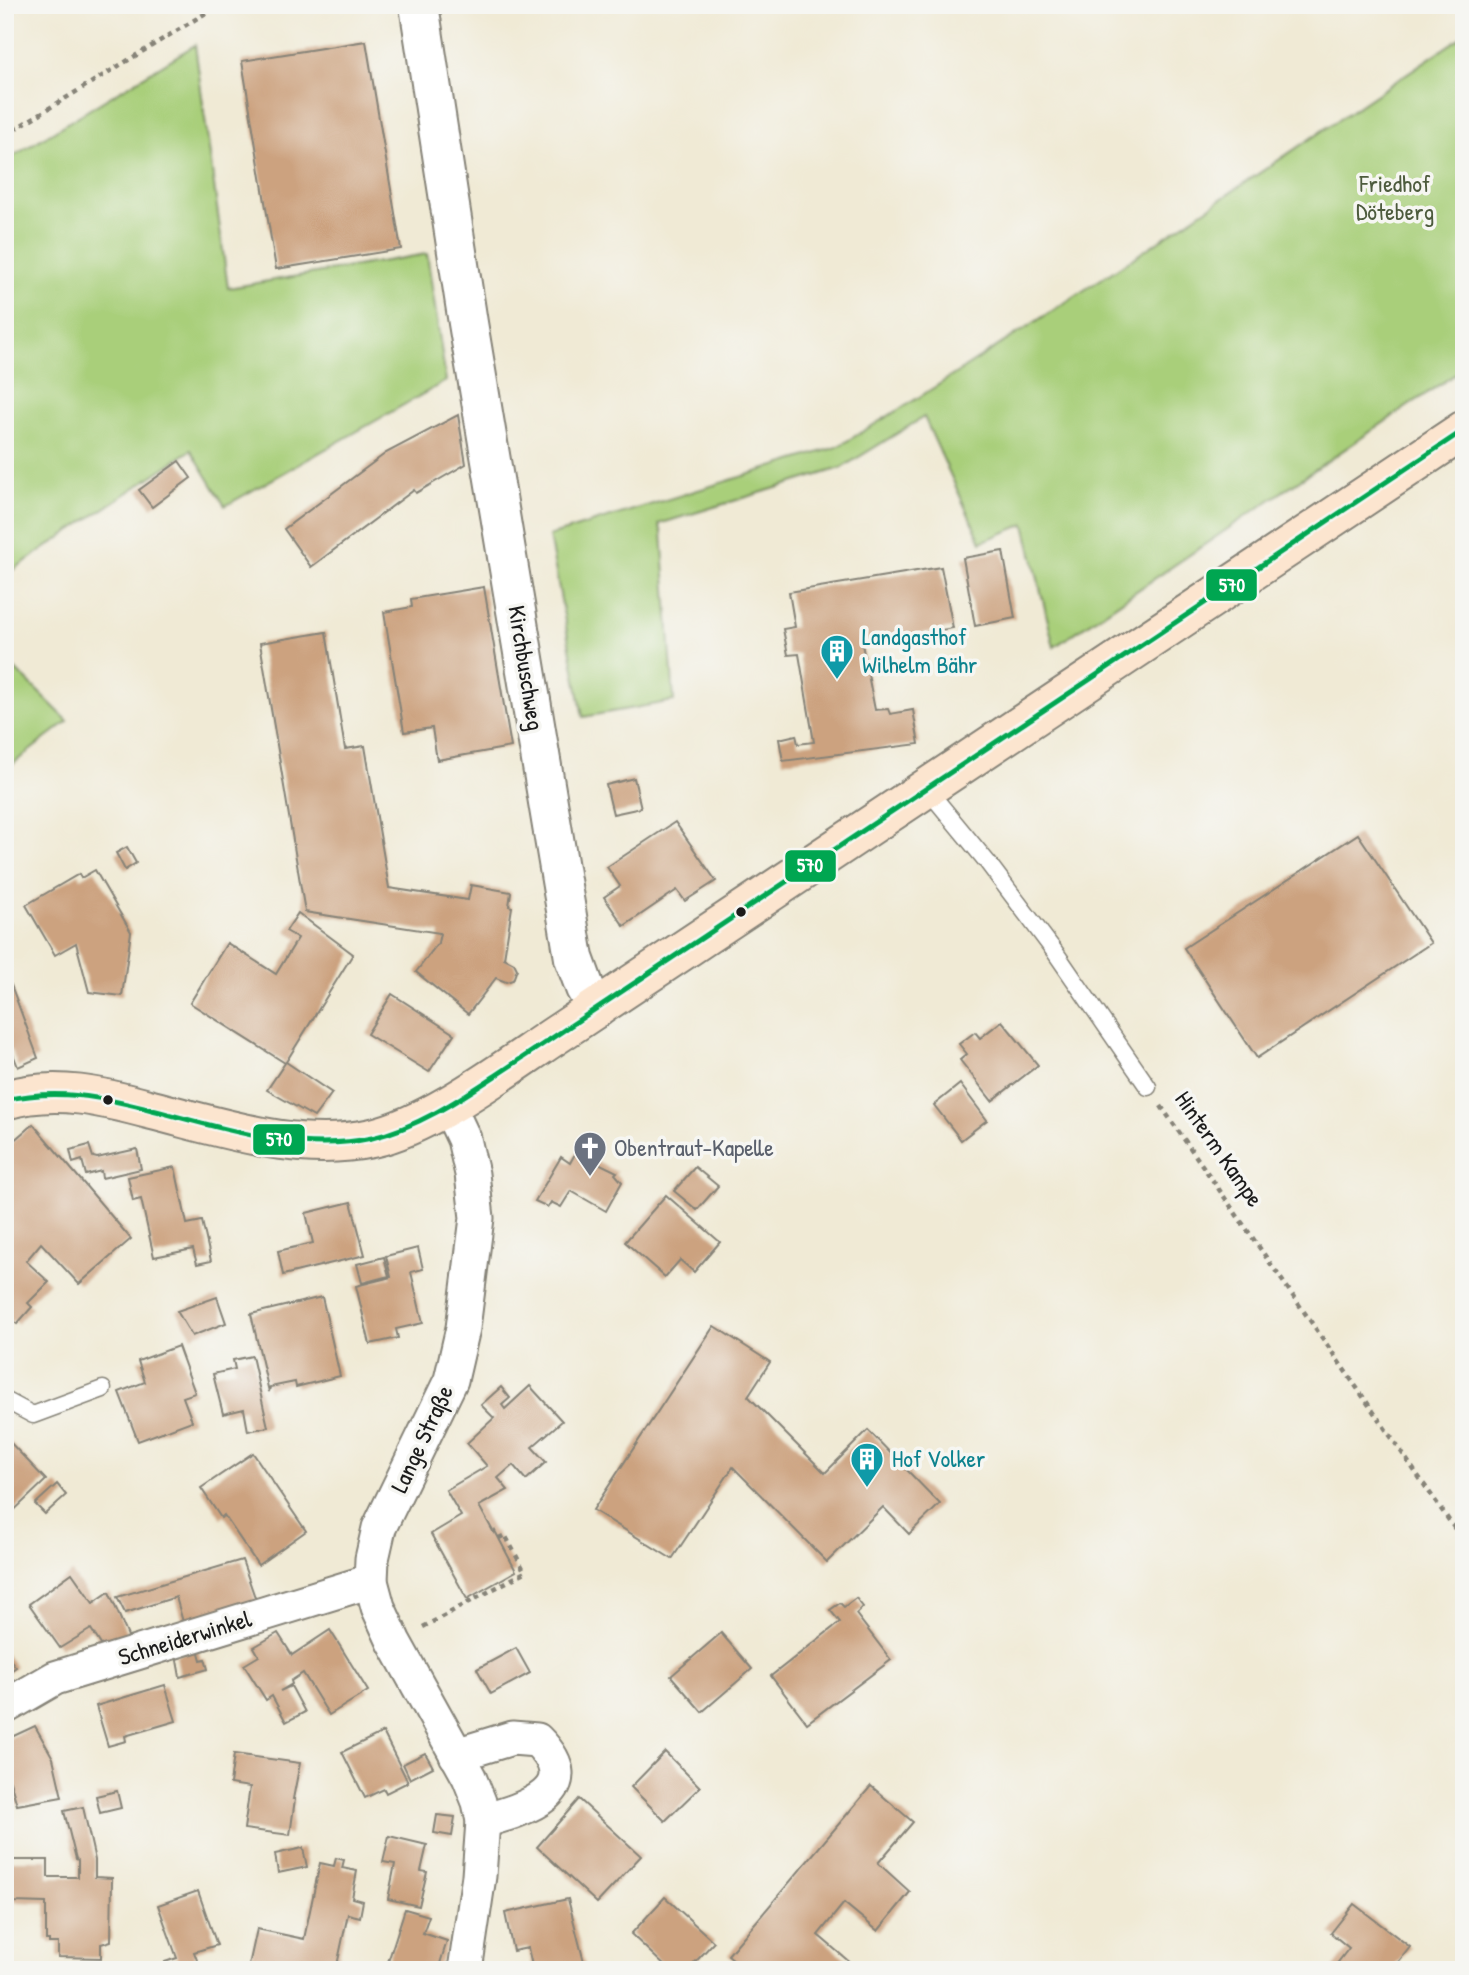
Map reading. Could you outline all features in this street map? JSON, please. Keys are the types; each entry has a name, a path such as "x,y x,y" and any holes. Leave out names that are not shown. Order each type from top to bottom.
{"main road":[{"path":"5,1100 47,1093 75,1093 107,1098 272,1139 311,1144 373,1138 398,1129 448,1105 597,1008 1464,430"}],"street":[{"name":"Kirchbuschweg","path":"419,5 468,323 574,958 585,988 597,1008"},
{"name":"Lange Straße","path":"448,1105 464,1139 472,1174 477,1218 463,1328 451,1380 379,1528 372,1559 371,1581 378,1607 394,1642 469,1777 479,1802 483,1821 479,1877 465,1970"},
{"name":"Schneiderwinkel","path":"5,1707 55,1678 371,1581"},
{"path":"456,1755 512,1738 537,1740 551,1754 557,1769 554,1783 544,1795 527,1808 483,1821"}],"lane":[{"name":"Hinterm Kampe","path":"927,789 988,863 1055,952 1148,1087"},
{"path":"5,1400 33,1415 103,1389"}],"path":[{"path":"5,135 219,5"},
{"name":"Hinterm Kampe","path":"1148,1087 1464,1542"},
{"path":"394,1642 525,1572 505,1535 499,1538"}],"green space":[{"name":"Friedhof Döteberg","path":"1464,35 1464,368 1054,647 1025,524 981,542 924,417 841,468 659,524 662,533 674,701 583,717 549,536 837,447 921,396 1129,261"},
{"path":"195,45 228,288 427,254 446,381 225,506 191,450 5,575 5,161"},
{"path":"5,659 68,721 5,770"}],"building":[{"path":"366,41 401,249 276,269 242,61"},
{"path":"458,415 466,464 416,493 414,490 311,567 284,529 386,453"},
{"path":"179,461 191,478 152,507 139,490"},
{"path":"1003,551 1015,618 975,626 963,558"},
{"path":"941,567 953,628 862,644 875,710 888,709 890,714 913,710 919,744 783,761 779,739 796,735 798,744 814,742 799,654 788,655 783,629 795,627 789,592"},
{"path":"484,587 511,747 437,760 432,728 404,732 384,612 412,607 411,599"},
{"path":"326,632 345,749 365,746 389,888 468,900 471,885 511,892 509,906 512,907 504,958 514,963 517,969 513,980 506,982 496,978 468,1014 416,972 438,943 440,933 305,912 260,643"},
{"path":"634,778 641,808 613,814 606,785"},
{"path":"675,822 716,881 685,901 677,890 624,926 604,897 620,886 607,867"},
{"path":"1358,834 1431,943 1257,1058 1184,948"},
{"path":"127,847 136,863 125,870 116,853"},
{"path":"95,870 131,932 122,996 89,992 76,943 55,955 26,905 79,874 81,878"},
{"path":"298,913 353,954 286,1062 332,1093 314,1117 267,1090 285,1063 190,1003 227,943 276,974 298,938 286,931"},
{"path":"11,985 38,1058 18,1067 11,1049 5,1051 5,987"},
{"path":"392,994 454,1034 429,1072 367,1034"},
{"path":"1002,1021 1038,1065 992,1101 960,1060 967,1054 959,1044 975,1032 980,1038"},
{"path":"960,1084 987,1120 961,1140 934,1105"},
{"path":"33,1124 131,1239 79,1284 41,1243 26,1261 49,1282 28,1303 32,1307 17,1324 13,1320 5,1329 5,1148"},
{"path":"89,1145 93,1157 97,1158 137,1149 141,1169 102,1178 101,1171 86,1175 82,1160 73,1163 70,1150"},
{"name":"Obentraut-Kapelle","path":"576,1152 617,1172 615,1174 622,1182 606,1211 571,1191 561,1207 551,1202 548,1207 535,1201 561,1157 570,1163"},
{"path":"175,1167 187,1224 202,1221 211,1261 197,1264 193,1249 154,1257 141,1199 133,1201 128,1177"},
{"path":"695,1167 718,1186 697,1210 674,1191"},
{"path":"666,1195 720,1242 694,1272 680,1260 665,1277 625,1242"},
{"path":"351,1202 365,1255 283,1275 278,1251 313,1243 306,1213"},
{"path":"418,1248 423,1269 411,1272 423,1323 396,1329 398,1338 370,1344 356,1286 391,1277 386,1256"},
{"path":"384,1257 389,1276 362,1283 357,1264"},
{"path":"217,1297 226,1323 192,1336 177,1311"},
{"path":"322,1297 340,1376 296,1387 295,1382 270,1387 269,1392 251,1314"},
{"path":"714,1326 770,1362 748,1396 825,1473 868,1430 940,1504 909,1534 883,1507 827,1562 733,1467 672,1559 593,1510"},
{"path":"178,1346 195,1393 183,1397 192,1421 138,1441 119,1392 145,1382 138,1361"},
{"path":"252,1356 268,1427 248,1431 244,1409 223,1414 213,1374 235,1369 233,1360"},
{"path":"530,1386 562,1421 532,1447 546,1462 526,1480 513,1465 498,1478 508,1490 479,1506 516,1571 467,1599 431,1534 461,1516 446,1490 487,1466 467,1443 494,1418 481,1405 501,1387 510,1398 502,1405 505,1409"},
{"path":"5,1437 46,1480 5,1519"},
{"path":"253,1453 306,1531 258,1565 224,1515 221,1518 201,1488"},
{"path":"57,1484 66,1495 45,1514 35,1504"},
{"path":"242,1560 258,1606 185,1629 176,1597 125,1613 117,1597"},
{"path":"72,1573 93,1603 109,1592 131,1643 105,1651 91,1629 60,1648 29,1604"},
{"path":"856,1598 863,1607 856,1614 891,1660 807,1723 771,1676 840,1622 830,1610 840,1603 844,1607"},
{"path":"330,1630 368,1691 329,1715 303,1673 280,1691 291,1686 305,1712 286,1722 272,1696 266,1700 244,1665 259,1656 254,1647 278,1633 292,1655"},
{"path":"721,1633 752,1669 702,1712 671,1676"},
{"path":"516,1648 530,1673 491,1694 477,1669"},
{"path":"198,1649 201,1660 205,1659 208,1669 180,1677 176,1655"},
{"path":"5,1653 16,1667 5,1675"},
{"path":"165,1685 176,1721 125,1736 126,1741 108,1746 96,1706"},
{"path":"35,1726 53,1758 62,1797 17,1805 10,1781 5,1784 5,1740"},
{"path":"383,1732 408,1782 386,1793 384,1789 365,1798 342,1752"},
{"path":"665,1752 700,1787 665,1821 631,1787"},
{"path":"425,1753 433,1767 410,1779 403,1764"},
{"path":"234,1754 300,1763 290,1835 244,1829 250,1787 230,1784"},
{"path":"871,1786 913,1822 878,1863 910,1892 878,1931 844,1903 818,1935 859,1970 746,1970 728,1955"},
{"path":"117,1791 121,1808 100,1813 96,1796"},
{"path":"579,1799 641,1856 597,1903 537,1847"},
{"path":"83,1807 95,1860 95,1877 112,1878 111,1941 101,1944 101,1958 58,1957 58,1943 49,1943 49,1940 46,1940 46,1903 13,1902 13,1895 5,1895 5,1860 48,1860 48,1877 78,1877 78,1860 64,1811"},
{"path":"437,1815 455,1817 452,1836 434,1833"},
{"path":"389,1836 427,1845 421,1871 427,1872 419,1906 388,1899 395,1864 383,1862"},
{"path":"303,1848 307,1867 278,1873 275,1854"},
{"path":"336,1858 344,1860 342,1868 357,1871 352,1898 363,1901 360,1917 348,1914 336,1970 248,1970 257,1929 304,1939 320,1863 334,1866"},
{"path":"198,1891 217,1945 194,1952 200,1968 167,1970 165,1962 177,1958 158,1905"},
{"path":"665,1897 714,1942 688,1970 669,1970 631,1934"},
{"path":"568,1899 586,1970 533,1970 528,1948 513,1951 505,1913"},
{"path":"1354,1904 1410,1947 1392,1970 1332,1970 1349,1948 1331,1933"},
{"path":"405,1909 429,1916 423,1933 447,1941 438,1970 402,1970 387,1965"}],"transit line":[{"name":"570","path":"5,1100 61,1094 97,1098 260,1137 316,1143 372,1138 420,1121 495,1076 1464,430"}],"place":[{"name":"Landgasthof Wilhelm Bähr","path":"837,681"},
{"name":"Obentraut-Kapelle","path":"590,1178"},
{"name":"Hof Volker","path":"867,1489"}]}
